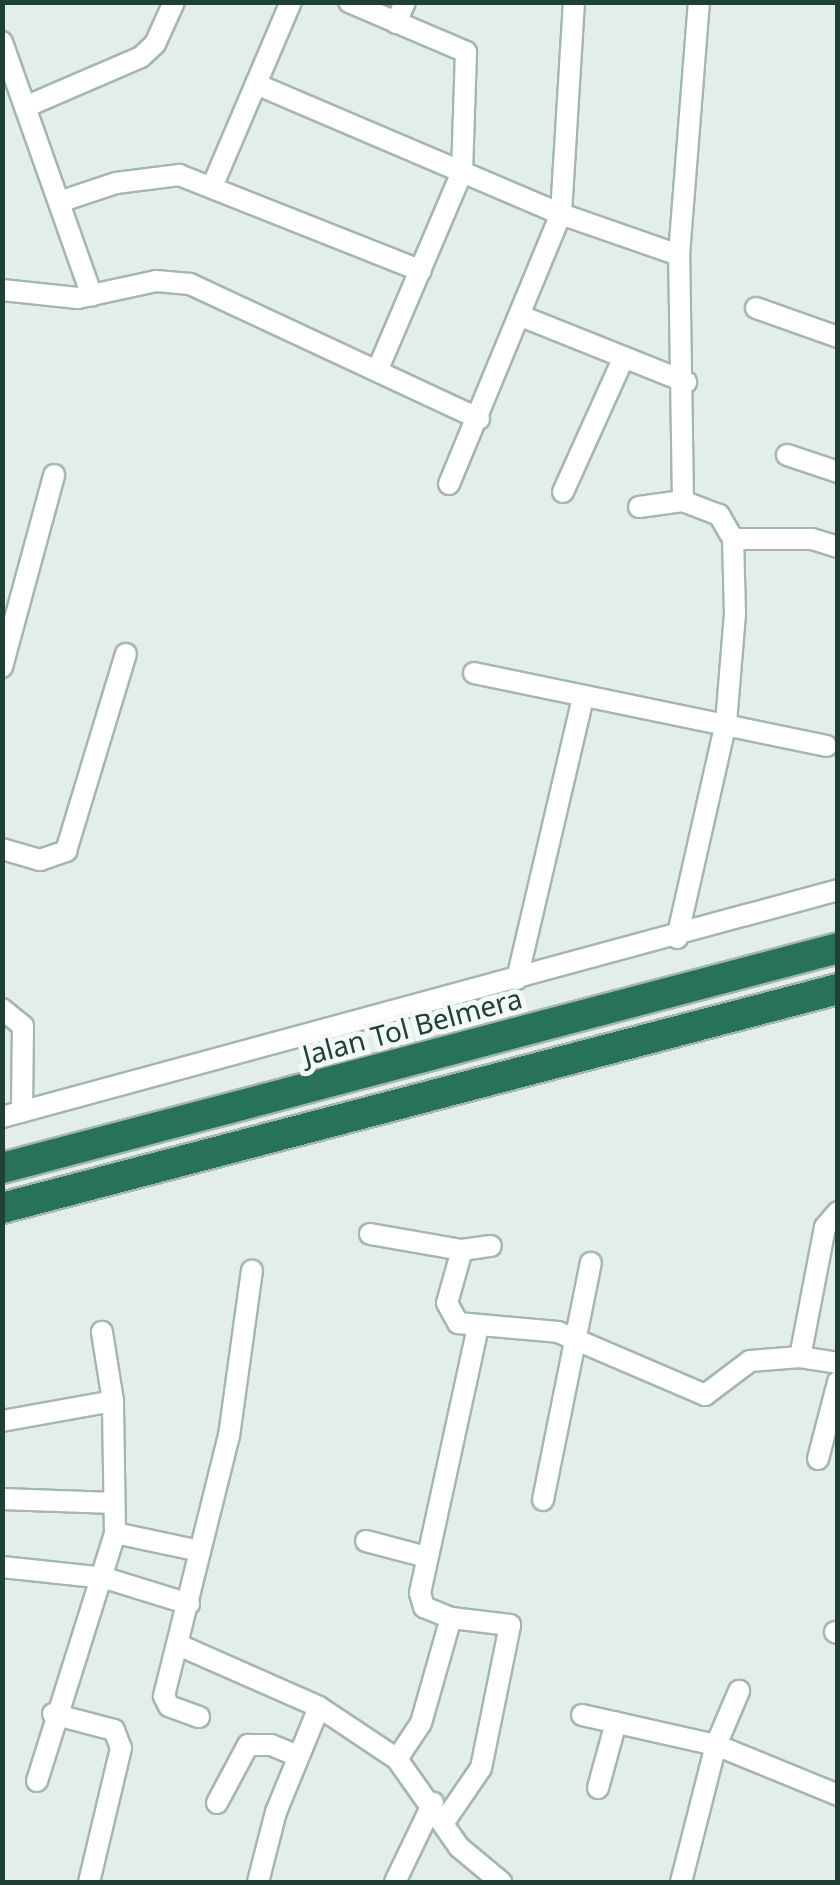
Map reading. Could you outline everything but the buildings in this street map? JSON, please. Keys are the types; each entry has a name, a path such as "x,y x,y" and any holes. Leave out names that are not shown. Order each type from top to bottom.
{"highway":[{"name":"Jalan Tol Belmera","path":"2,1168 838,948"},
{"path":"2,1208 838,988"}],"street":[{"path":"26,107 141,57 154,44 174,2"},
{"path":"212,187 291,2"},
{"path":"348,2 466,52 462,172 377,371"},
{"path":"396,23 404,2"},
{"path":"448,484 479,418 561,214 574,2"},
{"path":"683,500 686,382 679,255 699,2"},
{"path":"2,42 92,296"},
{"path":"256,84 561,214 679,255"},
{"path":"59,202 142,177 179,175 421,271"},
{"path":"2,290 92,296 156,281 190,284 479,418"},
{"path":"756,308 838,337"},
{"path":"521,316 686,382"},
{"path":"564,492 624,357"},
{"path":"787,455 838,472"},
{"path":"2,668 54,475"},
{"path":"639,507 683,500 719,515 733,539 726,723 676,938"},
{"path":"733,539 812,539 838,547"},
{"path":"2,849 40,860 66,851 126,654"},
{"path":"474,673 827,746"},
{"path":"517,979 583,698"},
{"path":"2,1008 18,1018 25,1038 12,1114 676,938 838,890"},
{"path":"800,1356 825,1227 838,1212"},
{"path":"370,1234 462,1250 490,1246"},
{"path":"462,1250 447,1303 450,1318 478,1328 576,1338 705,1395 742,1363 800,1356 838,1362"},
{"path":"543,1500 591,1263"},
{"path":"199,1717 165,1701 228,1436 252,1271"},
{"path":"444,1822 481,1768 510,1625 451,1618 422,1604 426,1557 478,1328"},
{"path":"37,1780 53,1714 105,1578 115,1533 112,1401 102,1332"},
{"path":"818,1459 838,1382"},
{"path":"2,1420 112,1401"},
{"path":"2,1498 114,1503"},
{"path":"115,1533 200,1551"},
{"path":"366,1542 426,1557"},
{"path":"2,1566 105,1578 189,1604"},
{"path":"397,1759 421,1722 451,1618"},
{"path":"180,1646 319,1706 397,1759 433,1803 459,1848 501,1882"},
{"path":"681,1882 716,1746 739,1691"},
{"path":"258,1882 298,1756 319,1706"},
{"path":"53,1714 114,1730 121,1748 89,1882"},
{"path":"582,1715 716,1746 838,1794"},
{"path":"598,1788 616,1722"},
{"path":"217,1803 248,1745 271,1745 298,1756"},
{"path":"395,1882 433,1803"}]}
